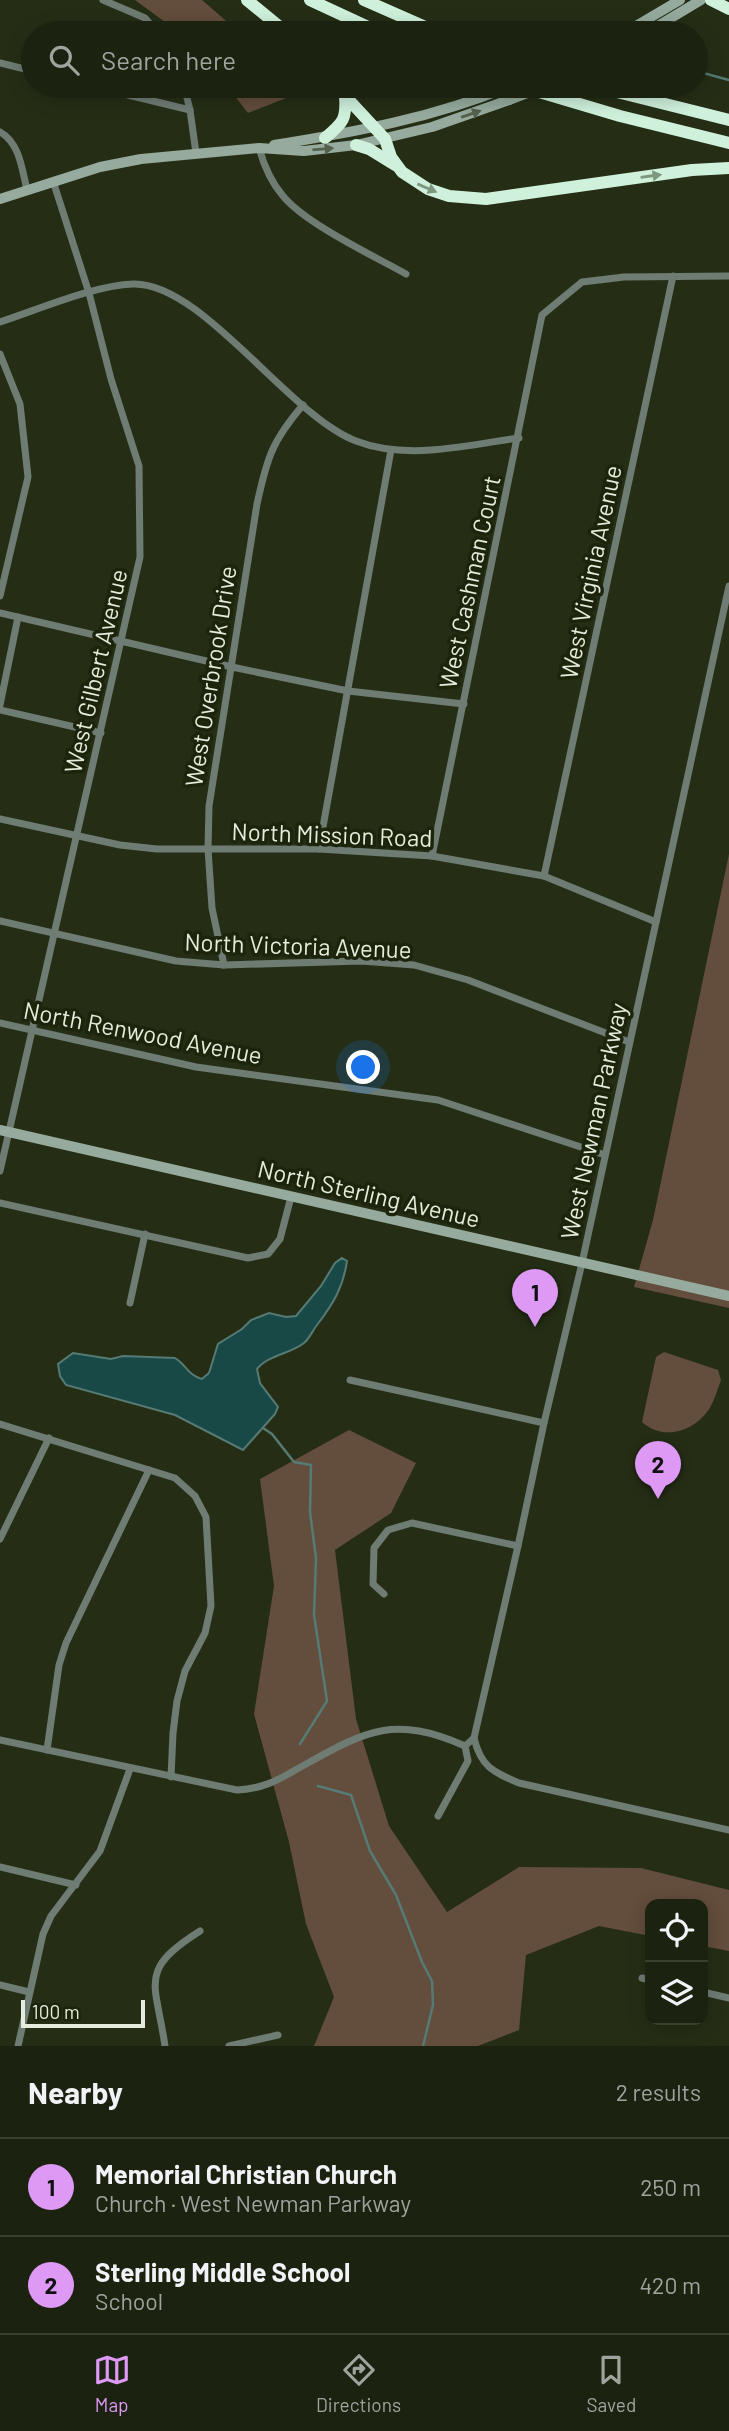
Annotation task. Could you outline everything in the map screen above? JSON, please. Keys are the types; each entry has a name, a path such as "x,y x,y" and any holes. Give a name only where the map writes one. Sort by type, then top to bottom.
{"highway":[{"path":"247,0 272,21"},
{"path":"310,0 356,21"},
{"path":"364,0 412,21"},
{"path":"711,0 729,9"},
{"path":"325,138 343,121 345,98"},
{"path":"347,98 385,139 395,165"},
{"path":"559,98 729,143"},
{"path":"641,98 729,120"},
{"path":"356,145 369,149 428,189 473,200 692,170 729,168"}],"main road":[{"path":"644,21 680,0"},
{"path":"666,21 701,0"},
{"path":"0,199 100,167 325,138 428,115 478,98"},
{"path":"259,148 304,150 356,145 447,122 514,98"},
{"name":"North Sterling Avenue","path":"4,1131 729,1296"}],"street":[{"path":"103,0 148,21"},
{"path":"0,63 21,68"},
{"path":"140,98 190,110"},
{"path":"187,98 196,153"},
{"path":"0,132 12,142 17,151 27,190"},
{"path":"259,148 264,164 284,198 312,220 406,274"},
{"name":"West Gilbert Avenue","path":"0,1171 4,1131 33,1030 140,557 139,466 111,379 89,293 53,181"},
{"path":"673,276 729,276"},
{"name":"West Cashman Court","path":"432,856 542,315 582,282 624,277 673,276"},
{"name":"West Virginia Avenue","path":"544,876 673,276"},
{"path":"0,322 89,293 134,284 154,288 176,296 203,316 303,405 355,441 391,450 416,452 519,438"},
{"path":"0,354 20,404 28,477 0,596"},
{"name":"West Overbrook Drive","path":"223,965 212,908 208,849 213,771 266,461 282,429 303,405"},
{"path":"320,849 391,450"},
{"name":"West Newman Parkway","path":"474,1738 582,1263 729,586"},
{"path":"0,613 348,691 464,704"},
{"path":"19,617 0,707 101,733"},
{"name":"North Mission Road","path":"0,819 120,845 208,849 320,849 432,856 544,876 656,922"},
{"name":"North Victoria Avenue","path":"0,921 176,961 223,965 361,961 414,965 468,980 629,1042"},
{"name":"North Renwood Avenue","path":"0,1023 196,1067 438,1100 605,1155"},
{"path":"0,1203 248,1258 268,1254 280,1239 291,1197"},
{"path":"130,1303 145,1234"},
{"path":"350,1380 544,1423"},
{"path":"0,1423 175,1478 195,1496 206,1517 211,1606 205,1633 185,1671 177,1700 171,1777"},
{"path":"0,1539 49,1438"},
{"path":"47,1750 59,1665 66,1643 149,1471"},
{"path":"384,1594 373,1584 374,1548 388,1530 412,1523 519,1546"},
{"path":"0,1740 237,1790 269,1785 355,1738 380,1729 422,1730 465,1746"},
{"path":"465,1746 474,1738 482,1760 493,1772 519,1783 729,1830"},
{"path":"438,1816 468,1761 465,1746"},
{"path":"18,2046 47,1925 100,1852 130,1769"},
{"path":"0,1867 76,1885"},
{"path":"164,2046 154,1984 157,1969 178,1945 200,1931"},
{"path":"0,1985 29,1992"},
{"path":"708,1993 729,1998"},
{"path":"229,2046 278,2035"}],"shaded area":[{"path":"135,0 202,0 226,21 164,21"},
{"path":"236,98 286,98 248,113"},
{"path":"729,854 729,1308 634,1287 653,1220"},
{"path":"664,1352 718,1370 721,1380 707,1412 693,1425 676,1432 658,1431 642,1422 656,1357"},
{"path":"349,1430 416,1463 391,1513 335,1550 356,1719 389,1826 447,1912 519,1867 641,1868 729,1890 729,1951 708,1947 708,1899 645,1899 645,1935 599,1926 526,1955 519,2030 478,2046 314,2046 334,1997 306,1924 289,1842 254,1714 274,1586 260,1479"}],"water":[{"path":"342,1258 347,1261 340,1288 308,1339 257,1369 260,1383 278,1407 243,1450 175,1415 66,1385 60,1376 58,1364 73,1353 111,1359 123,1356 175,1358 193,1375 202,1379 209,1373 218,1344 251,1320 269,1313 296,1316 321,1286 335,1263"}],"waterway":[{"path":"708,74 729,80"},
{"path":"263,1428 272,1434 294,1462 311,1465 310,1512 316,1558 314,1615 327,1701 300,1744"},
{"path":"318,1786 351,1795 370,1851 396,1895 432,1981 433,2005 423,2046"}],"place":[{"name":"Memorial Christian Church","path":"535,1327"},
{"name":"Sterling Middle School","path":"658,1499"}]}
